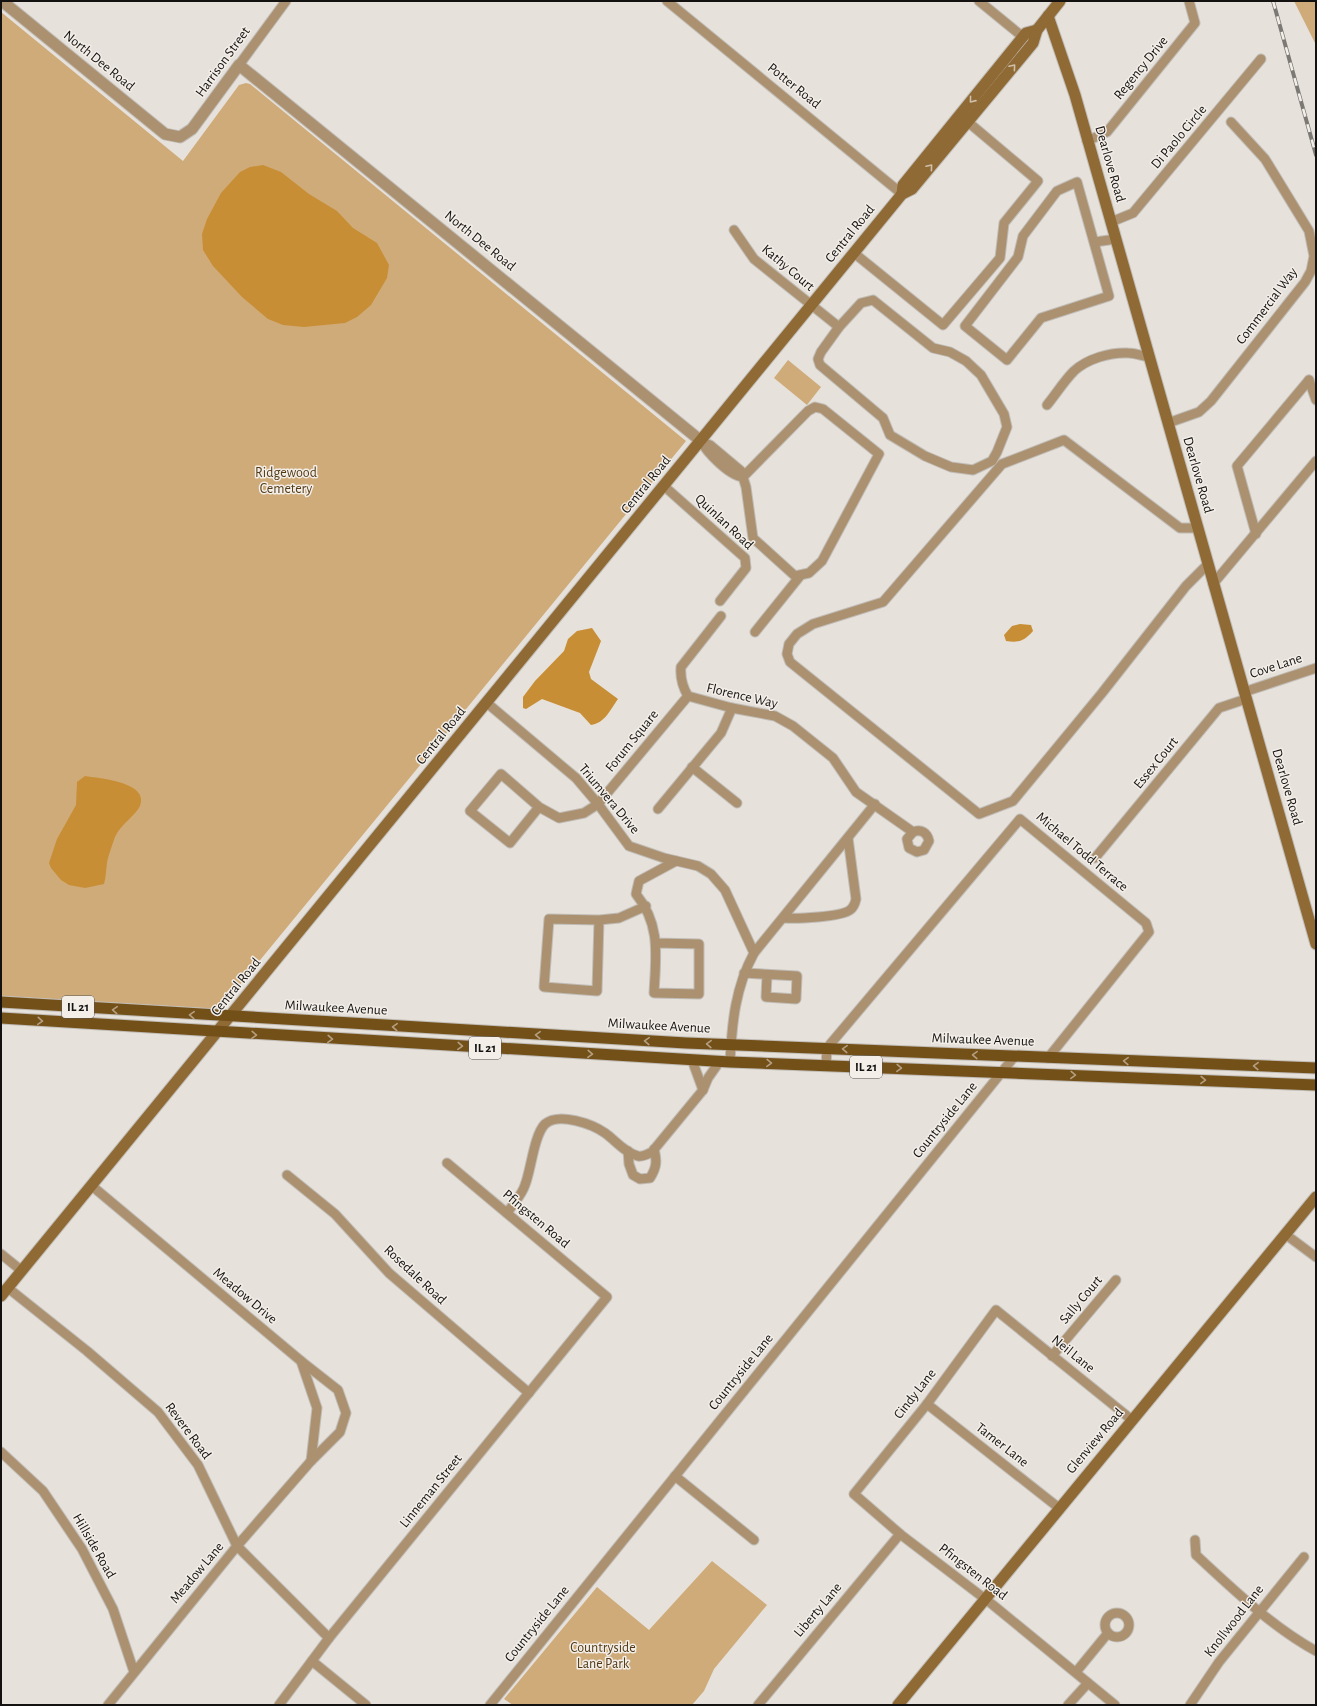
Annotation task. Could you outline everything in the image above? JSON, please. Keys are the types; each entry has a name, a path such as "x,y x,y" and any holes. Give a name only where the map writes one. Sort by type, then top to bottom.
{"main road":[{"name":"Central Road","path":"4,1292 218,1033 854,252 902,194 912,189 1033,43 1037,30 1060,1"},
{"name":"Dearlove Road","path":"1048,16 1075,95 1316,944"},
{"name":"Central Road","path":"902,194 903,185 1023,37 1026,34 1037,30"},
{"name":"Milwaukee Avenue","path":"1,1002 731,1045 1316,1068"},
{"name":"IL 21","path":"1,1018 218,1033 725,1062 1316,1085"},
{"path":"367,1041 380,1037 429,1040 436,1038 441,1029"},
{"name":"Glenview Road","path":"898,1705 1316,1197"}],"street":[{"name":"North Dee Road","path":"2,1 165,134 180,137"},
{"name":"Harrison Street","path":"180,137 192,129 286,1"},
{"name":"Potter Road","path":"667,1 902,194"},
{"path":"979,1 1023,37"},
{"name":"Regency Drive","path":"1087,141 1107,132 1195,23 1189,1"},
{"name":"Di Paolo Circle","path":"1111,222 1134,213 1261,59"},
{"name":"North Dee Road","path":"239,65 701,441"},
{"path":"854,252 943,325 1000,258 1004,222 1038,181 968,122"},
{"name":"Commercial Way","path":"1168,423 1199,412 1211,401 1305,282 1311,271 1314,256 1309,231 1265,159 1230,122"},
{"path":"1077,182 1095,242 1109,296 1042,318 1007,360 965,326 1018,257 1023,236 1057,190 1077,182"},
{"name":"Kathy Court","path":"734,230 754,259 811,306 839,326"},
{"path":"1095,242 1116,240"},
{"path":"873,300 933,348 950,352 976,370 981,375 1004,414 1007,427 992,461 973,470 951,467 925,456 890,435 883,418 820,365 818,359 821,352 839,326 860,303 873,300"},
{"path":"1047,405 1074,372 1101,356 1128,352 1149,357"},
{"path":"1256,534 1237,466 1308,380 1316,400"},
{"path":"743,477 808,411 816,407 823,409 879,454 822,561 809,573 798,576 755,632"},
{"path":"1198,528 1180,528 1064,440 1002,464 883,602 813,624 797,634 789,644 787,654 790,662 979,814 1013,801 1102,693 1186,586 1208,564"},
{"path":"701,441 710,445 741,471 753,538 798,576"},
{"path":"1213,584 1316,461"},
{"name":"Quinlan Road","path":"664,486 745,558 746,568 720,601"},
{"name":"Florence Way","path":"721,616 681,667 680,678 683,688 688,696 732,708 775,716 793,726 833,758 856,792 874,804"},
{"name":"Cove Lane","path":"1245,695 1316,668"},
{"name":"Essex Court","path":"1095,858 1219,708 1245,695"},
{"name":"Forum Square","path":"598,804 688,696"},
{"name":"Triumvera Drive","path":"487,703 576,778 630,846 676,861 698,866 711,874 725,890 754,953"},
{"path":"658,809 721,733 732,708"},
{"path":"692,767 737,803"},
{"path":"540,808 510,844 470,811 501,774 540,808 559,818 584,812 598,804"},
{"path":"507,1213 525,1186 539,1134 544,1125 553,1119 569,1120 596,1128 628,1151 638,1156 645,1156 654,1149 703,1090 708,1078 725,1062 731,1045 736,1005 744,973 754,953 784,918 874,804 913,832"},
{"name":"Michael Todd Terrace","path":"827,1048 1020,819 1146,923 1149,932 1048,1058"},
{"path":"784,918 811,918 849,911 854,907 856,899 848,838"},
{"path":"656,943 699,944 699,994 654,993 656,943 646,906 636,894 639,881 676,861"},
{"path":"599,920 597,991 544,988 549,919 599,920 619,918 646,906"},
{"path":"744,973 767,975"},
{"path":"826,1066 827,1048"},
{"name":"Countryside Lane","path":"490,1705 1014,1057"},
{"path":"692,1060 703,1090"},
{"path":"628,1151 629,1164 633,1175 640,1179 650,1178 655,1170 658,1160 654,1149"},
{"name":"Pfingsten Road","path":"446,1163 607,1297"},
{"name":"Rosedale Road","path":"287,1175 335,1214 389,1273 529,1393"},
{"name":"Meadow Drive","path":"92,1186 301,1361 338,1390 346,1413 340,1432 311,1461"},
{"path":"1285,1234 1316,1256"},
{"path":"1,1254 22,1271"},
{"name":"Sally Court","path":"1052,1356 1116,1280"},
{"name":"Revere Road","path":"4,1292 87,1350 158,1412 198,1465 237,1546 329,1638"},
{"name":"Linneman Street","path":"279,1705 329,1638 607,1297"},
{"name":"Neil Lane","path":"996,1310 1132,1420"},
{"name":"Cindy Lane","path":"854,1494 927,1404 996,1310"},
{"path":"301,1361 317,1408 311,1461"},
{"name":"Tamer Lane","path":"927,1404 1059,1508"},
{"name":"Hillside Road","path":"1,1452 43,1491 82,1549 113,1609 134,1672"},
{"name":"Meadow Lane","path":"108,1705 237,1546 311,1461"},
{"path":"675,1476 754,1540"},
{"name":"Pfingsten Road","path":"854,1494 900,1534 1076,1672 1115,1705"},
{"name":"Liberty Lane","path":"758,1705 900,1534"},
{"path":"1195,1540 1196,1556 1258,1612 1296,1640 1316,1652"},
{"name":"Knollwood Lane","path":"1190,1705 1219,1662 1304,1557"},
{"path":"1076,1672 1108,1633"},
{"path":"312,1661 366,1705"},
{"path":"1068,1705 1088,1683"}],"green space":[{"path":"1294,1 1316,1 1316,45"},
{"name":"Ridgewood Cemetery","path":"1,12 183,161 239,85 246,83 250,84 686,441 220,1009 1,996"},
{"path":"788,360 821,387 807,405 774,378"},
{"name":"Countryside Lane Park","path":"712,1561 767,1605 714,1669 704,1691 692,1705 513,1705 504,1699 597,1587 649,1630"}],"shaded area":[{"path":"263,165 281,172 309,194 337,211 353,228 377,243 389,265 387,278 371,305 357,317 345,323 304,327 283,325 268,319 242,297 213,266 203,250 202,234 207,219 221,193 240,172 250,167"},
{"path":"1020,624 1031,625 1033,631 1021,640 1014,642 1006,641 1004,635 1012,626"},
{"path":"592,628 601,641 589,672 591,679 618,699 604,719 591,725 580,713 542,699 526,709 523,708 523,697 535,681 564,651 568,639 577,631"},
{"path":"85,776 111,780 130,786 137,791 141,798 138,810 121,828 115,837 108,860 104,884 85,888 69,885 61,880 51,868 49,863 57,839 76,805 77,782"}],"railway":[{"path":"1273,1 1316,155"}]}
